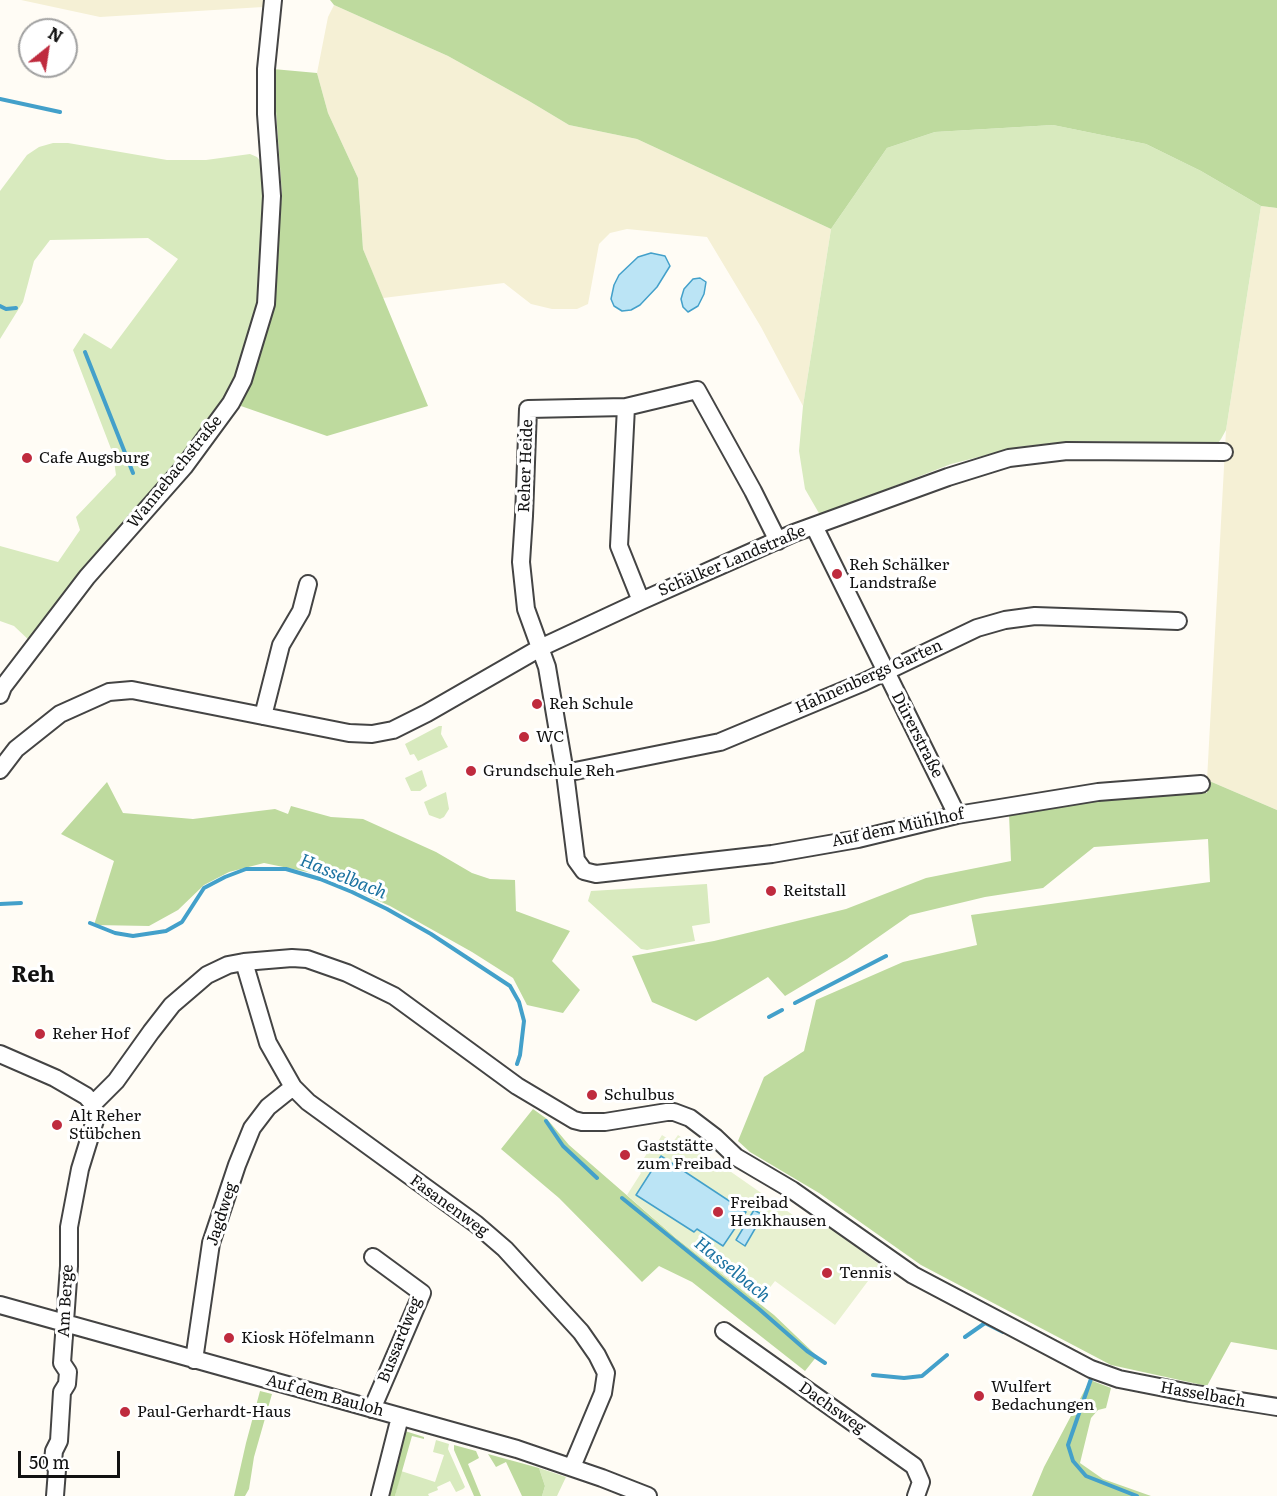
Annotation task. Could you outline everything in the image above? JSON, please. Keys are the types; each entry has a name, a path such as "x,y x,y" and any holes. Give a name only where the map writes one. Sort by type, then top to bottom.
{"street":[{"name":"Wannebachstraße","path":"0,695 3,687 87,577 184,467 231,403 243,380 266,304 272,196 266,114 266,69 273,0"},
{"name":"Reher Heide","path":"540,648 526,609 521,562 528,409 626,407 697,390 778,541"},
{"path":"626,407 619,546 641,601"},
{"name":"Schälker Landstraße","path":"0,770 16,749 60,714 109,692 132,690 349,733 386,732 428,713 540,648 641,601 814,526 948,477 1009,458 1067,452 1224,452"},
{"name":"Dürerstraße","path":"814,526 957,815"},
{"path":"263,716 281,645 301,611 308,584"},
{"name":"Hahnenbergs Garten","path":"565,773 720,742 885,672 977,628 1005,620 1035,616 1178,621"},
{"path":"540,648 547,667 565,773"},
{"name":"Auf dem Mühlhof","path":"565,773 576,860 584,871 596,874 772,854 858,839 957,815 1098,792 1201,784"},
{"name":"Hasselbach","path":"93,1104 116,1081 172,1005 207,975 228,965 244,962 307,959 326,964 371,983 413,1009 517,1086 574,1120 605,1122 667,1112 682,1114 700,1125 736,1158 792,1191 913,1275 1097,1372 1119,1379 1190,1393 1277,1407"},
{"name":"Fasanenweg","path":"244,962 268,1043 293,1087 308,1102 484,1230 505,1249 581,1332 597,1355 606,1373 603,1393 572,1467"},
{"path":"0,1054 20,1061 72,1087 86,1096 93,1104"},
{"name":"Jagdweg","path":"194,1360 211,1243 237,1165 252,1128 268,1107 293,1087"},
{"name":"Am Berge","path":"55,1496 57,1470 53,1461 54,1450 59,1440 62,1392 67,1384 68,1372 62,1363 66,1324 69,1227 80,1169 96,1117 93,1104"},
{"name":"Bussardweg","path":"372,1409 422,1293 374,1257"},
{"name":"Auf dem Bauloh","path":"0,1305 518,1449 648,1496"},
{"name":"Dachsweg","path":"724,1331 914,1466 921,1482 916,1496"},
{"path":"380,1496 400,1417"}],"shaded area":[{"path":"21,0 263,0 263,7 100,17"},
{"path":"334,5 448,56 569,125 637,139 831,229 803,406 761,327 707,237 627,229 610,233 599,244 588,304 577,309 552,309 531,304 504,283 383,298 363,249 358,178 328,113 317,73 328,17"},
{"path":"1261,206 1277,208 1277,810 1207,780 1226,430"}],"green space":[{"path":"330,0 1277,0 1277,208 1261,206 1201,171 1146,144 1053,125 935,132 887,148 831,229 637,139 569,125 448,56 334,5"},
{"path":"273,69 317,73 328,113 358,178 363,249 428,406 327,436 238,405 267,331 282,195"},
{"path":"1053,125 1146,144 1201,171 1261,206 1226,430 1221,439 1218,443 1073,441 1018,447 951,464 820,515 805,489 799,451 803,406 831,229 887,148 935,132"},
{"path":"53,143 68,143 167,160 206,160 250,154 262,163 268,196 254,330 227,401 33,644 14,626 0,621 0,546 58,562 80,530 76,517 116,475 113,454 73,350 84,333 111,349 178,259 148,238 50,240 34,261 23,302 0,339 0,191 27,155 39,147"},
{"path":"442,726 441,734 448,747 418,761 414,754 410,755 405,744"},
{"path":"422,770 427,786 420,791 411,791 405,778"},
{"path":"1207,780 1277,810 1277,1350 1231,1342 1207,1386 1111,1365 921,1265 819,1193 750,1152 738,1141 764,1077 804,1051 816,1000 903,962 977,945 971,915 1210,882 1208,839 1094,847 1043,888 985,897 910,915 847,959 785,996 768,977 696,1021 652,1002 632,956 714,941 846,909 926,878 1011,861 1009,814 1127,797 1207,793"},
{"path":"107,782 123,813 193,819 275,809 288,814 291,806 331,817 363,819 436,852 472,873 490,879 515,880 516,911 570,931 552,961 580,990 563,1013 527,1005 513,978 390,906 322,875 264,863 229,872 204,885 178,910 149,926 94,925 114,861 61,834"},
{"path":"446,792 449,809 444,817 440,819 429,815 424,802"},
{"path":"707,884 710,923 692,926 695,941 647,950 641,949 588,901 591,891"},
{"path":"533,1109 547,1119 569,1145 676,1238 774,1315 817,1356 805,1371 692,1282 659,1266 642,1282 559,1198 501,1149"},
{"name":"Freibad Henkhausen","path":"662,1135 673,1142 678,1135 813,1229 820,1220 880,1265 835,1325 775,1281 758,1303 676,1238 627,1195 641,1173 637,1169"},
{"path":"1090,1380 1111,1388 1106,1408 1098,1410 1091,1418 1080,1463 1103,1479 1151,1496 1032,1496 1044,1467"},
{"path":"260,1391 272,1394 254,1457 249,1489 245,1496 234,1496 246,1443"},
{"path":"405,1431 424,1437 424,1439 412,1436 395,1496 383,1496"},
{"path":"436,1440 449,1444 448,1449 465,1487 456,1492 450,1481 437,1487 438,1490 428,1494 429,1496 395,1496 401,1471 435,1482 444,1455 433,1452"},
{"path":"454,1445 476,1451 479,1458 468,1464 481,1496 474,1496 454,1450"},
{"path":"488,1454 539,1468 545,1486 542,1496 522,1496 506,1462 496,1467"},
{"path":"539,1468 566,1477 557,1496 542,1496 545,1486"}],"water":[{"path":"651,253 665,256 670,266 657,287 640,305 631,310 622,311 614,306 611,299 619,275 638,257"},
{"path":"700,278 706,282 704,294 698,306 688,312 683,307 681,299 684,289 693,279"},
{"path":"661,1156 746,1212 723,1246 697,1229 694,1232 636,1195"},
{"path":"754,1210 763,1215 745,1246 736,1240"}],"waterway":[{"path":"0,99 60,112"},
{"path":"0,306 6,309 16,308"},
{"path":"85,352 133,473"},
{"name":"Hasselbach","path":"90,923 115,933 133,936 166,931 182,922 204,888 246,869 286,869 320,879 387,909 431,934 510,986 519,1002 524,1021 517,1064"},
{"name":"Hasselbach","path":"0,904 21,903"},
{"path":"795,1003 886,956"},
{"path":"769,1017 782,1010"},
{"name":"Hasselbach","path":"546,1121 563,1146 597,1178"},
{"name":"Hasselbach","path":"622,1198 807,1351 825,1363"},
{"name":"Hasselbach","path":"965,1337 985,1323 1003,1332"},
{"name":"Hasselbach","path":"873,1375 904,1378 922,1376 947,1355"},
{"name":"Hasselbach","path":"1089,1375 1092,1376 1068,1445 1073,1461 1086,1476 1137,1496"}],"place":[{"name":"Cafe Augsburg","path":"27,458"},
{"name":"Reh Schälker Landstraße","path":"837,574"},
{"name":"Reh Schule","path":"537,704"},
{"name":"WC","path":"524,737"},
{"name":"Grundschule Reh","path":"471,771"},
{"name":"Reitstall","path":"771,891"},
{"name":"Reher Hof","path":"40,1034"},
{"name":"Schulbus","path":"592,1095"},
{"name":"Alt Reher Stübchen","path":"57,1125"},
{"name":"Gaststätte zum Freibad","path":"625,1155"},
{"name":"Freibad Henkhausen","path":"718,1212"},
{"name":"Tennis","path":"827,1273"},
{"name":"Kiosk Höfelmann","path":"229,1338"},
{"name":"Wulfert Bedachungen","path":"979,1396"},
{"name":"Paul-Gerhardt-Haus","path":"125,1412"}],"district":[{"name":"Reh","path":"33,976"}]}
